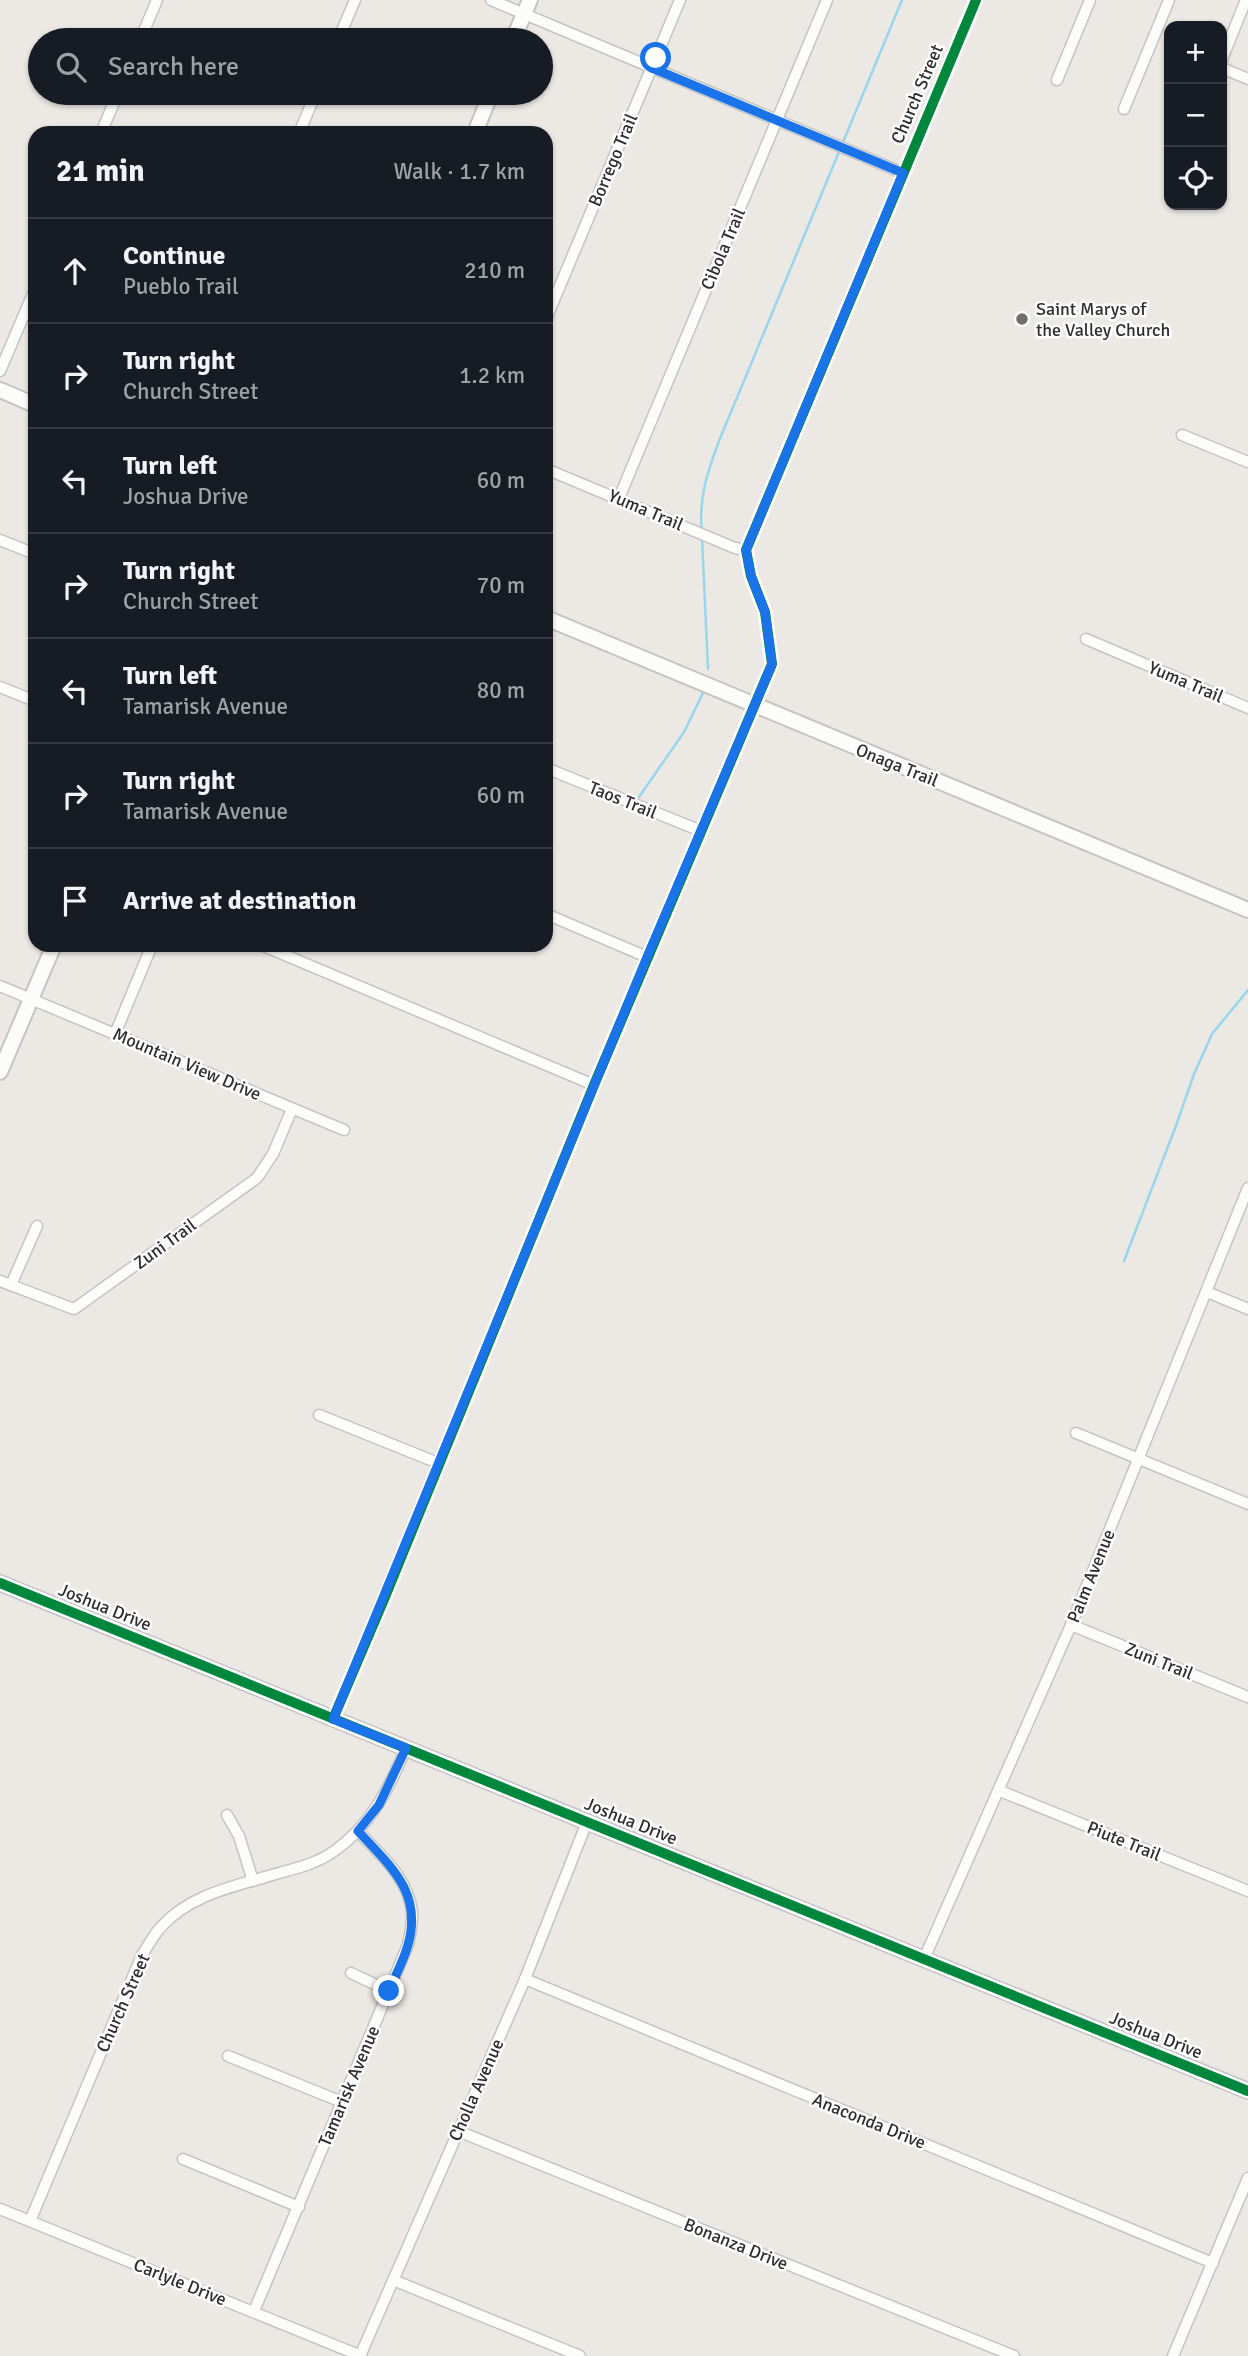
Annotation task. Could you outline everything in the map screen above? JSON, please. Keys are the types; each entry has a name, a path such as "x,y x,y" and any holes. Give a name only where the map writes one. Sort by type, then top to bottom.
{"street":[{"path":"145,28 157,0"},
{"path":"343,28 355,0"},
{"path":"491,0 527,7 652,68 903,173"},
{"name":"Borrego Trail","path":"553,302 680,0"},
{"name":"Cibola Trail","path":"619,498 827,0"},
{"name":"Church Street","path":"746,550 976,0"},
{"path":"1057,80 1090,0"},
{"path":"1124,108 1169,0"},
{"path":"1227,47 1246,0"},
{"path":"518,28 527,7"},
{"path":"1227,70 1248,79"},
{"path":"104,126 113,105"},
{"path":"302,126 311,105"},
{"path":"478,126 486,105"},
{"path":"0,371 28,305"},
{"path":"0,390 28,402"},
{"path":"1182,435 1248,462"},
{"name":"Yuma Trail","path":"553,472 735,548 746,550"},
{"path":"0,540 28,551"},
{"path":"333,1719 647,957 772,664 765,612 751,576 746,550"},
{"name":"Onaga Trail","path":"553,621 1248,910"},
{"name":"Yuma Trail","path":"1086,639 1248,708"},
{"path":"0,687 28,698"},
{"name":"Taos Trail","path":"553,771 701,831"},
{"path":"553,917 647,957"},
{"path":"0,1072 51,952"},
{"path":"115,1034 149,952"},
{"path":"278,952 594,1085"},
{"name":"Mountain View Drive","path":"0,986 344,1130"},
{"name":"Zuni Trail","path":"0,1281 74,1309 257,1178 272,1154 292,1109"},
{"name":"Palm Avenue","path":"924,1959 1071,1625 1248,1188"},
{"path":"11,1285 37,1226"},
{"path":"1207,1292 1248,1309"},
{"path":"318,1415 438,1463"},
{"path":"1076,1433 1248,1504"},
{"name":"Joshua Drive","path":"0,1583 1248,2091"},
{"name":"Zuni Trail","path":"1071,1625 1248,1697"},
{"name":"Church Street","path":"30,2221 142,1955 160,1928 182,1908 209,1894 309,1864 334,1851 358,1831 379,1805 406,1748"},
{"name":"Piute Trail","path":"1000,1791 1248,1891"},
{"path":"227,1815 239,1836 253,1881"},
{"name":"Cholla Avenue","path":"360,2356 525,1979 587,1822"},
{"name":"Tamarisk Avenue","path":"254,2311 408,1945 412,1915 408,1892 394,1869 358,1831"},
{"path":"351,1973 389,1991"},
{"name":"Anaconda Drive","path":"525,1979 1213,2263"},
{"path":"228,2056 342,2102"},
{"name":"Bonanza Drive","path":"458,2131 1013,2356"},
{"path":"183,2159 299,2207"},
{"path":"1173,2356 1248,2178"},
{"name":"Carlyle Drive","path":"0,2208 360,2356"},
{"path":"393,2280 580,2356"}],"waterway":[{"path":"702,531 703,497 719,441 902,0"},
{"path":"702,538 708,669"},
{"path":"639,797 684,732 704,691"},
{"path":"1124,1261 1194,1074 1212,1034 1248,990"}],"cycle path":[{"path":"333,1719 594,1085 772,664 765,612 751,576 746,550 976,0"},
{"path":"0,1583 1248,2091"}],"place":[{"name":"Saint Marys of the Valley Church","path":"1022,319"}],"route":[{"path":"389,1991 408,1945 412,1915 408,1892 394,1869 358,1831 379,1805 406,1748 333,1719 647,957 772,664 765,612 751,576 746,550 903,173 652,68 656,58"}]}
